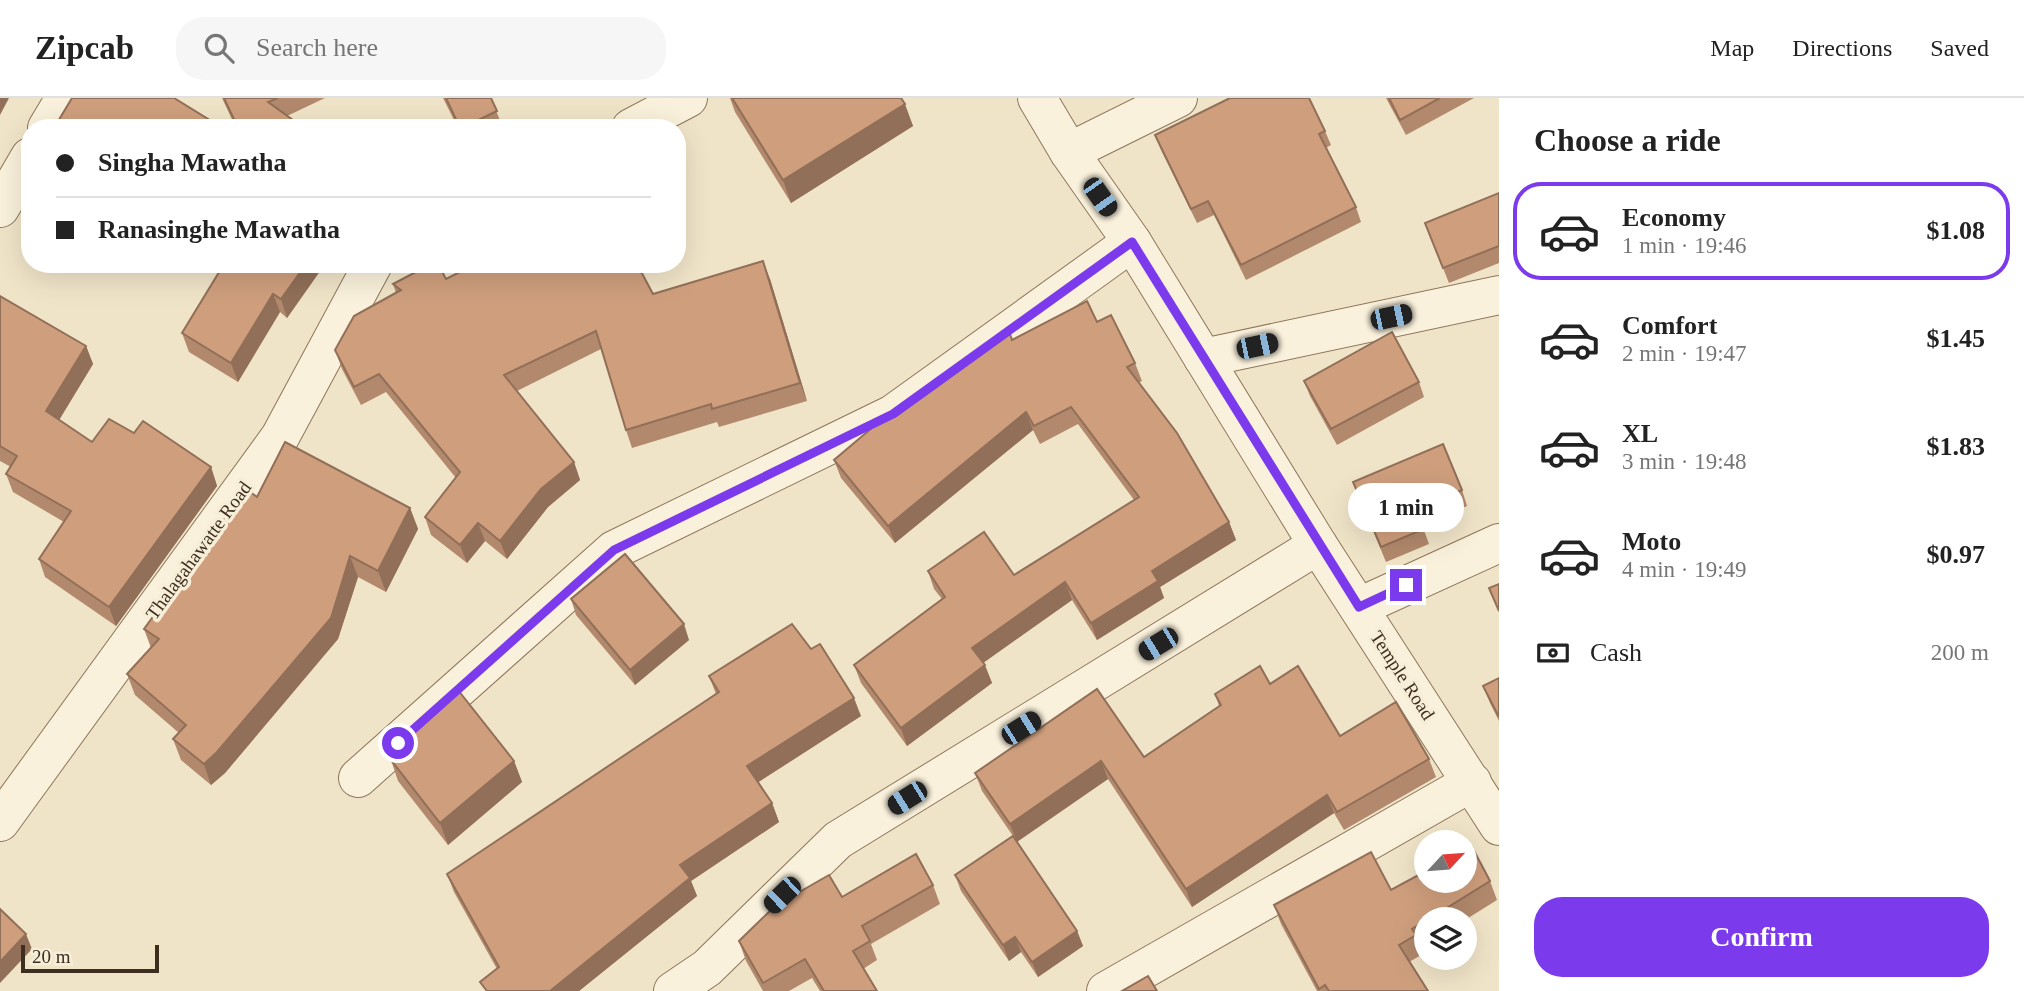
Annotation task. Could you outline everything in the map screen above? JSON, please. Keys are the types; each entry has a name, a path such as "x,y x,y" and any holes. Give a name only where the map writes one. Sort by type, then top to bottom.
{"street":[{"path":"52,119 65,98"},
{"path":"648,119 688,98"},
{"name":"Temple Road","path":"1037,98 1069,152 1132,242 1318,545 1499,826"},
{"path":"1069,152 1178,98"},
{"path":"0,208 21,172"},
{"path":"358,778 614,550 893,414 1132,242"},
{"name":"Thalagahawatte Road","path":"0,822 281,437 368,273"},
{"path":"1203,358 1499,295"},
{"path":"1359,607 1499,543"},
{"path":"673,991 707,968 838,841 1318,545"},
{"path":"1106,991 1472,782"}],"building":[{"path":"72,98 174,98 208,119 59,119"},
{"path":"224,98 278,98 268,102 292,119 234,119"},
{"path":"446,98 491,98 497,111 481,119 456,119"},
{"path":"732,98 901,98 905,104 783,180"},
{"path":"1230,98 1309,98 1325,131 1319,134 1356,207 1241,265 1208,201 1191,209 1155,135"},
{"path":"1389,98 1440,98 1400,120"},
{"path":"1499,193 1499,246 1443,268 1425,223"},
{"path":"763,261 800,383 712,409 711,404 626,430 596,331 504,375 574,462 541,489 500,541 478,523 460,545 425,517 460,472 379,374 354,387 335,350 354,316 401,290 393,284 414,273 443,273 446,279 458,273 642,273 653,294"},
{"path":"219,273 300,273 281,299 273,294 231,363 182,333"},
{"path":"0,296 86,346 46,411 92,442 109,419 134,433 143,421 211,467 109,607 39,559 71,511 6,474 17,456 0,446"},
{"path":"1087,301 1097,322 1111,315 1135,363 1127,367 1177,433 1229,522 1152,571 1158,581 1091,623 1065,582 972,648 985,665 901,728 854,665 945,597 928,571 984,532 1014,575 1139,497 1071,407 1034,426 1026,412 888,526 834,460 873,427 899,414 1010,334 1012,340"},
{"path":"1392,332 1419,382 1331,429 1304,381"},
{"path":"285,442 410,508 378,571 350,556 331,618 204,764 173,739 186,725 127,674 159,639 144,629 246,489 257,497"},
{"path":"1443,444 1462,490 1415,510 1424,529 1381,547 1353,482"},
{"path":"625,554 684,624 630,670 571,599"},
{"path":"1499,584 1499,611 1489,588"},
{"path":"792,624 811,649 820,644 854,698 747,766 772,803 680,865 690,878 550,991 487,991 480,982 499,967 447,874 719,692 709,676"},
{"path":"1260,666 1270,684 1298,666 1340,736 1396,702 1429,759 1337,812 1327,795 1186,889 1101,761 1010,824 975,773 1097,689 1144,757 1221,705 1215,694"},
{"path":"1499,678 1499,717 1483,686"},
{"path":"458,690 514,761 440,823 391,760 405,749 400,742"},
{"path":"1013,836 1077,931 1032,962 1015,937 1003,945 955,875"},
{"path":"1371,852 1391,890 1414,878 1414,893 1471,893 1448,907 1414,907 1414,936 1399,945 1428,991 1329,991 1325,985 1319,989 1274,905"},
{"path":"916,854 933,885 862,926 870,941 853,951 877,991 824,991 805,959 763,983 739,941 775,906 829,875 842,897"},
{"path":"1477,856 1490,881 1477,889"},
{"path":"0,909 26,934 0,962"},
{"path":"1148,976 1157,991 1122,991"}],"route":[{"path":"398,743 614,550 893,414 1132,242 1359,607 1406,585"}]}
